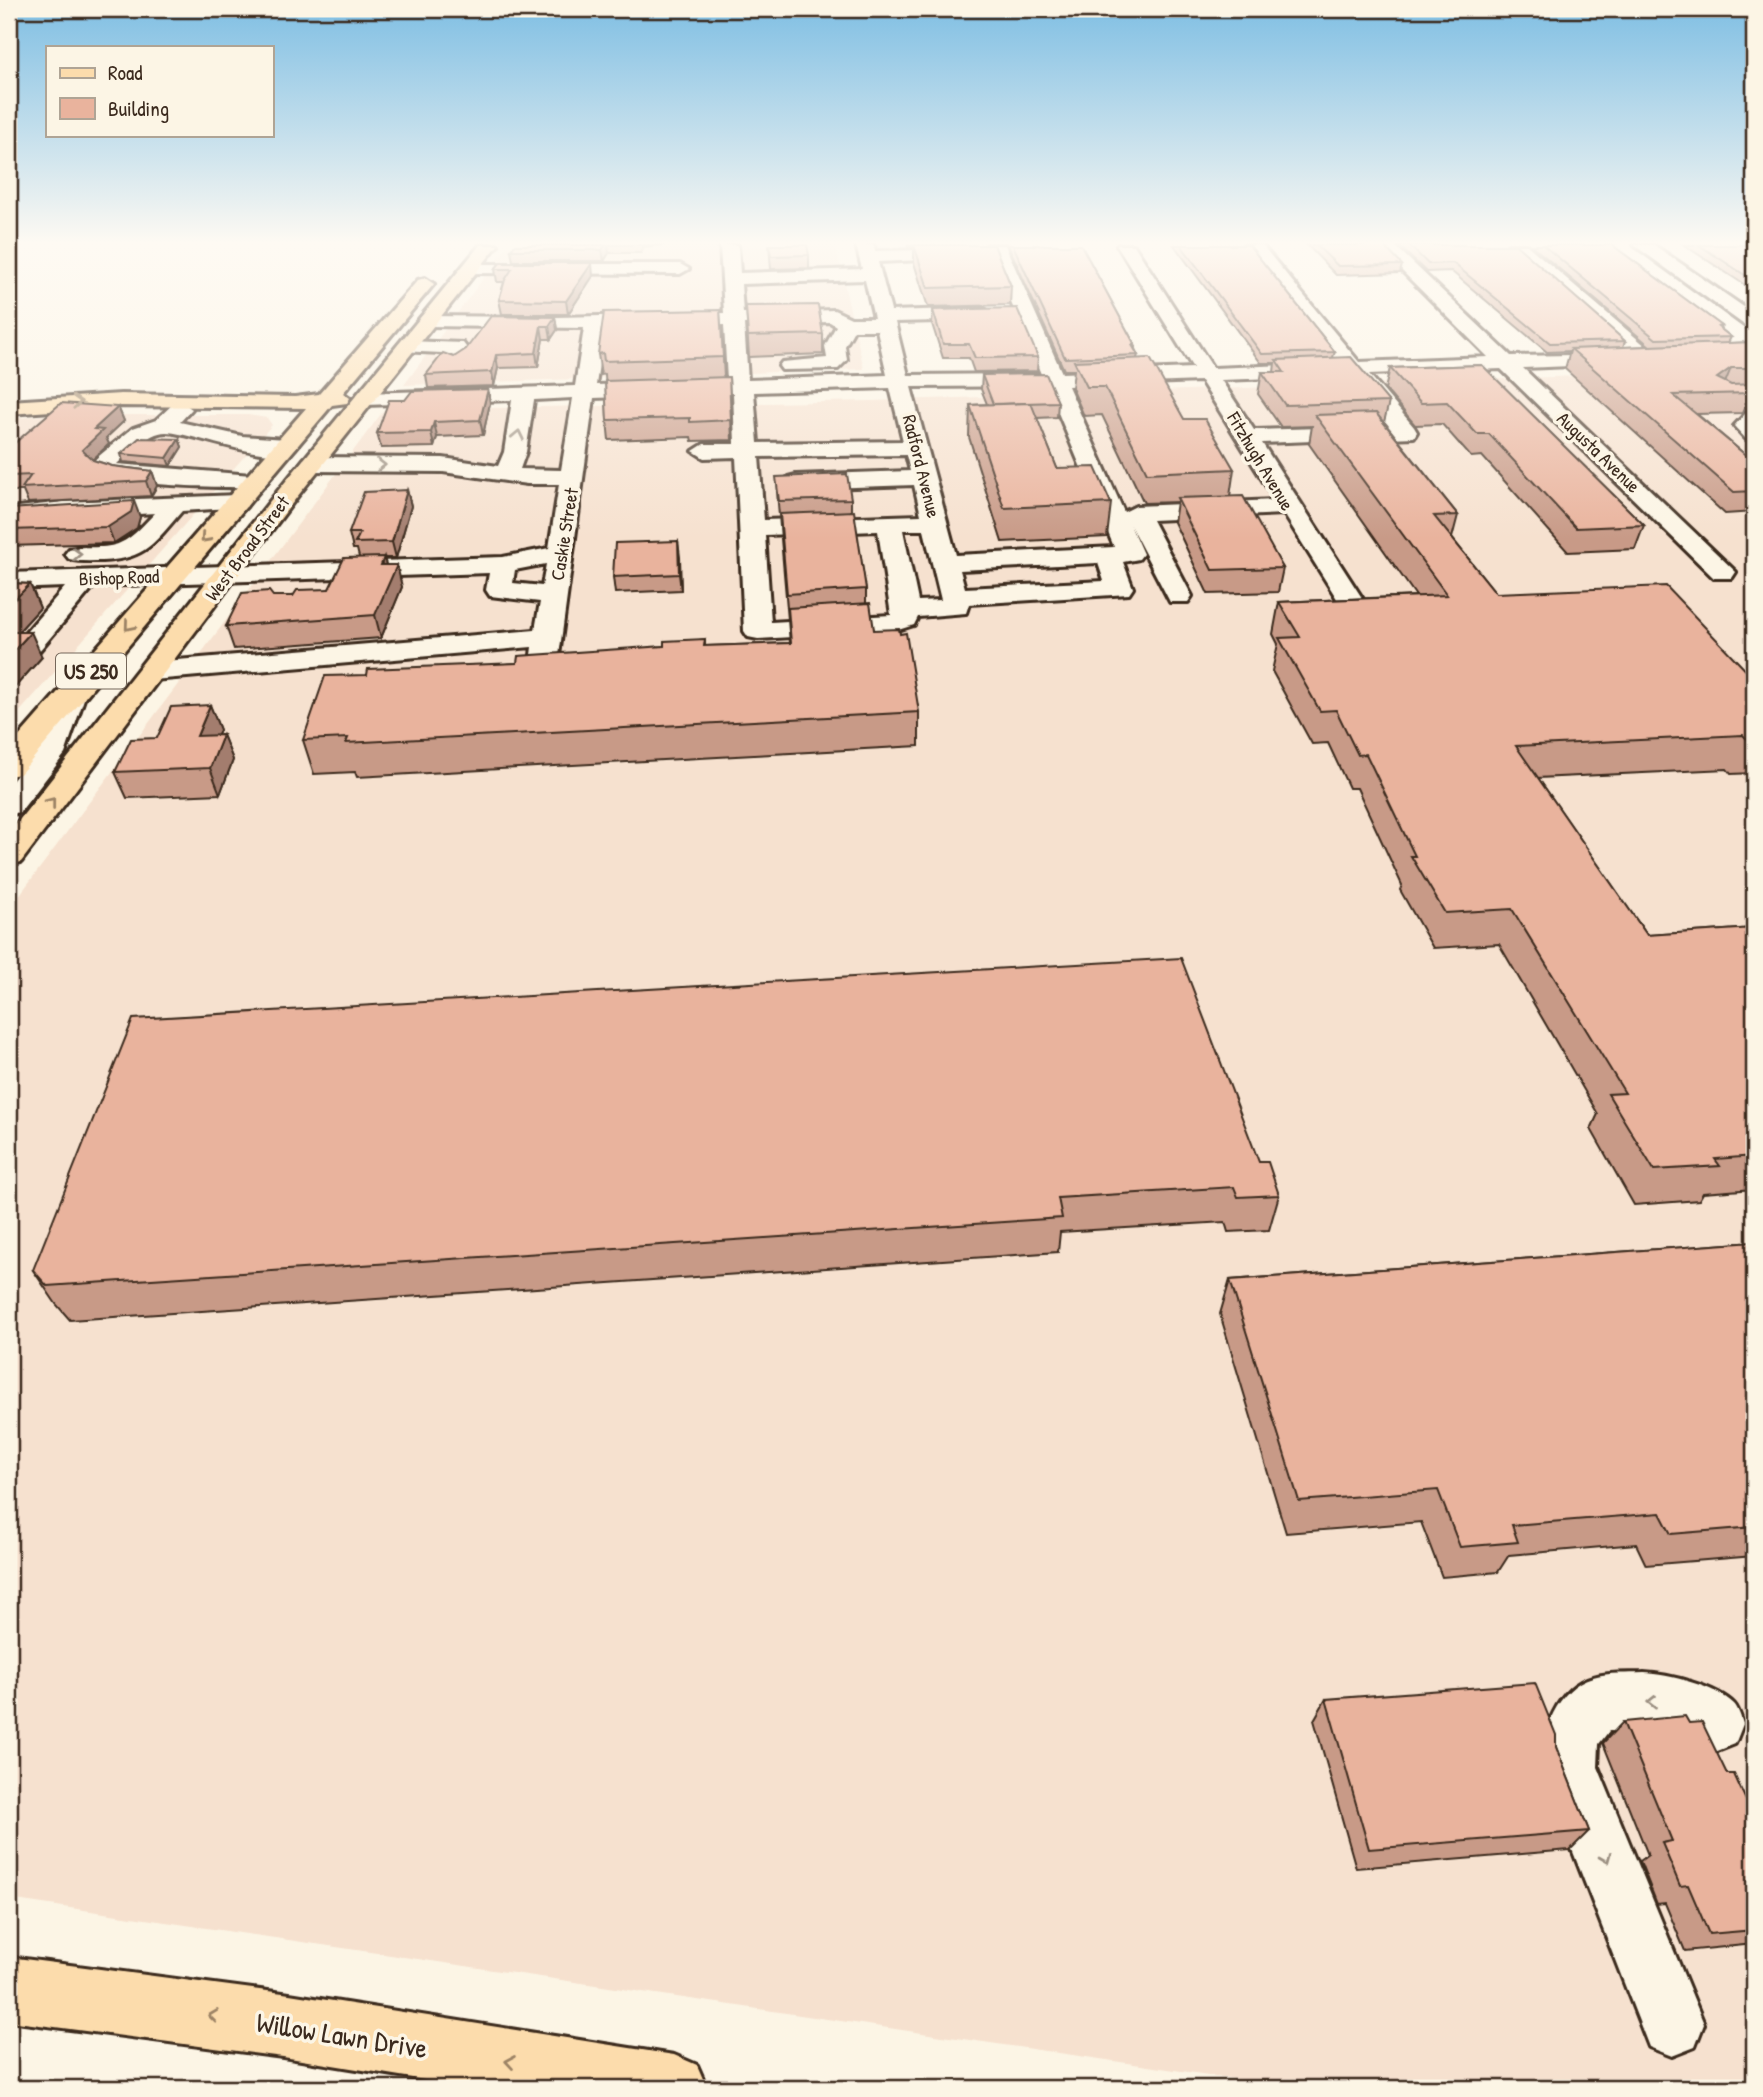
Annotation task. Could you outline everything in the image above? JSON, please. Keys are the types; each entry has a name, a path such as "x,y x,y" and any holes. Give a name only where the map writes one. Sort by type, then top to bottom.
{"main road":[{"name":"West Broad Street","path":"9,767 173,574 376,343"},
{"name":"West Broad Street","path":"9,855 312,464 410,343"},
{"path":"323,372 368,352"},
{"path":"248,386 269,382"},
{"path":"9,388 109,383 248,386 312,389 328,398"},
{"path":"9,407 92,401 295,403 328,398 365,399"},
{"name":"Willow Lawn Drive","path":"9,1989 283,2025 674,2088"}],"street":[{"name":"Caskie Street","path":"542,675 592,343"},
{"path":"736,343 747,442 758,631 895,623 904,619 906,610 889,523"},
{"path":"833,374 837,360 837,343"},
{"name":"Radford Avenue","path":"891,343 955,602"},
{"path":"946,563 1130,554 1037,343"},
{"name":"Fitzhugh Avenue","path":"1188,343 1289,507 1353,604"},
{"path":"1248,437 1406,432 1332,343"},
{"name":"Augusta Avenue","path":"1485,343 1723,572"},
{"path":"1630,343 1647,357"},
{"path":"407,347 456,347 448,369 424,399"},
{"path":"448,369 512,385 586,392 833,374 902,381 1053,380 1674,356"},
{"path":"386,373 409,374"},
{"path":"365,399 424,399 512,385"},
{"path":"506,474 515,452 512,385"},
{"path":"190,400 164,425 141,432 102,465 123,474 257,481"},
{"path":"1754,418 1745,426 1754,435"},
{"path":"164,425 248,443 286,446"},
{"path":"704,451 747,442 915,438"},
{"path":"215,478 248,443"},
{"path":"312,464 443,465 543,478 573,477"},
{"path":"749,484 925,478"},
{"path":"9,515 64,509 237,502"},
{"path":"9,557 125,552 146,537 176,504"},
{"path":"1179,596 1136,513 1289,507"},
{"path":"752,528 936,522"},
{"name":"Bishop Road","path":"9,581 503,565 561,553"},
{"path":"906,610 955,602 1120,588 1108,555"},
{"path":"503,565 499,590 554,595"},
{"path":"295,600 308,570"},
{"path":"29,645 88,578"},
{"path":"153,671 548,637"},
{"path":"9,805 50,754 70,696"},
{"path":"1672,2024 1569,1767 1568,1744 1577,1725 1595,1704 1658,1700 1688,1707 1715,1724"}],"shaded area":[{"path":"435,343 858,343 864,369 404,385"},
{"path":"1754,370 1754,2088 1297,2088 9,1899 9,909 384,410 871,401"},
{"path":"46,415 248,415 267,418 272,425 9,724 9,419"}],"building":[{"path":"471,343 538,343 536,353 496,355 492,372 426,375 443,353 454,357"},
{"path":"600,343 722,343 723,357 604,361 603,353 598,354"},
{"path":"1032,343 1038,357 975,358 969,344 943,344"},
{"path":"1058,343 1134,343 1135,345 1132,345 1138,355 1065,358"},
{"path":"1254,343 1328,343 1335,352 1262,354"},
{"path":"1754,343 1754,368 1731,368 1717,378 1731,385 1754,384 1754,392 1673,395 1754,462 1754,491 1734,492 1571,349"},
{"path":"1351,357 1389,402 1285,405 1262,372 1284,372 1276,360"},
{"path":"1150,358 1184,419 1205,419 1234,469 1147,473 1105,387 1087,387 1074,361"},
{"path":"1482,365 1644,525 1576,528 1489,434 1477,434 1447,402 1421,403 1390,368"},
{"path":"1046,374 1058,402 993,404 982,375"},
{"path":"729,377 731,420 607,420 605,381"},
{"path":"488,389 480,420 434,422 431,432 377,433 389,400 405,400 412,391"},
{"path":"61,403 118,407 94,429 103,430 82,450 93,460 112,466 152,471 146,481 22,488 31,475 9,476 9,448"},
{"path":"1031,403 1057,468 1095,467 1111,503 1004,508 970,405"},
{"path":"1376,413 1458,515 1434,516 1496,593 1666,586 1754,679 1754,740 1748,740 1743,735 1516,746 1647,935 1754,928 1754,1156 1715,1159 1720,1166 1654,1170 1608,1094 1625,1093 1512,909 1445,913 1411,856 1415,856 1366,754 1358,755 1336,710 1320,711 1279,638 1300,637 1279,602 1447,595 1315,415"},
{"path":"139,438 179,439 167,458 121,454"},
{"path":"847,474 851,499 779,501 776,477"},
{"path":"407,490 392,542 355,543 360,533 349,533 364,492"},
{"path":"1243,496 1283,568 1212,570 1177,498"},
{"path":"134,501 131,512 108,527 9,530 9,509"},
{"path":"854,511 866,589 787,594 780,514"},
{"path":"678,541 679,574 613,577 615,543"},
{"path":"384,557 381,565 397,565 375,615 226,626 242,593 269,591 273,596 293,596 297,590 329,589 344,558"},
{"path":"9,583 30,584 9,605"},
{"path":"870,603 874,630 899,629 900,634 906,633 919,712 346,743 348,738 303,740 325,676 367,675 368,669 517,663 518,656 664,646 664,641 705,639 704,646 791,643 788,608"},
{"path":"9,632 31,632 9,656"},
{"path":"210,705 197,736 223,735 210,768 115,772 131,739 157,738 171,707"},
{"path":"1181,958 1259,1162 1268,1162 1279,1195 1238,1197 1234,1187 1058,1198 1062,1218 47,1286 33,1270 133,1019"},
{"path":"1754,1242 1754,1527 1671,1534 1660,1513 1512,1525 1518,1542 1460,1547 1438,1490 1299,1501 1230,1280"},
{"path":"1535,1683 1556,1735 1556,1747 1589,1831 1369,1849 1326,1699"},
{"path":"1685,1716 1689,1723 1702,1722 1727,1774 1734,1774 1754,1818 1754,1930 1709,1934 1688,1885 1680,1886 1662,1843 1672,1841 1623,1722"}]}
